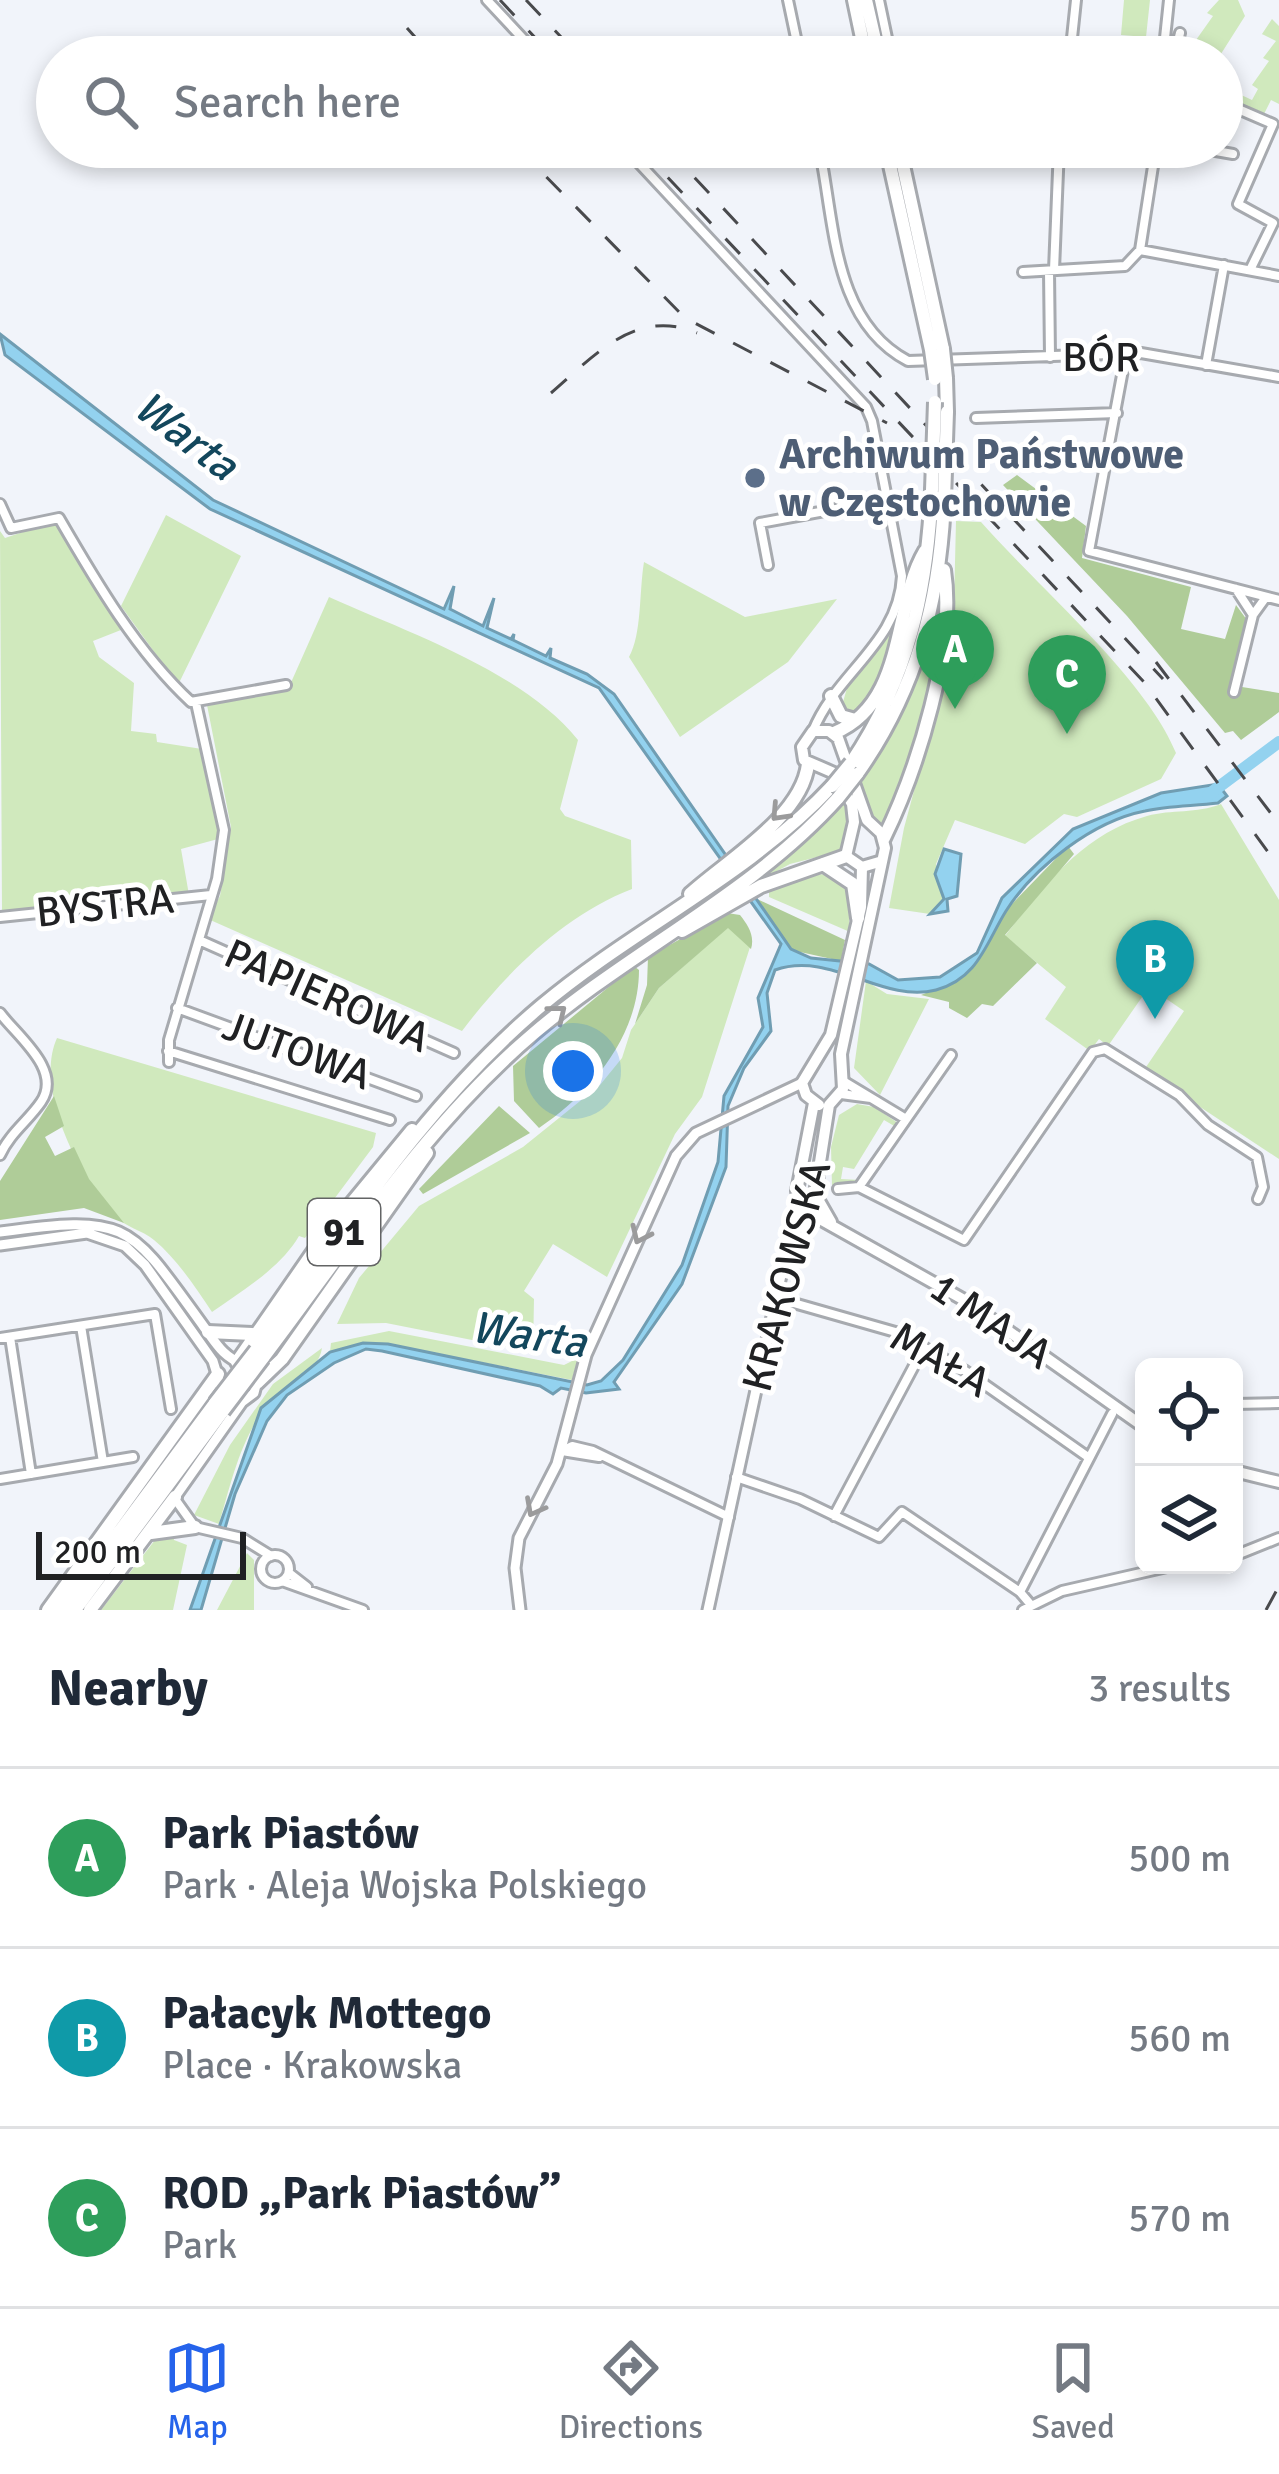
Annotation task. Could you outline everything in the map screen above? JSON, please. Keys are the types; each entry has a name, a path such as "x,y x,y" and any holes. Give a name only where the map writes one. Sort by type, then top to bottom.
{"main road":[{"path":"854,0 862,36"},
{"path":"866,0 874,36"},
{"name":"91","path":"891,168 937,350"},
{"name":"91","path":"259,1354 430,1140 517,1048 835,792 885,734 916,667 940,557 944,500 946,412 903,168"},
{"name":"91","path":"854,768 906,657 922,600 929,545 934,402 940,378"},
{"path":"661,928 681,932 744,864 805,781 808,764 802,747 824,731 855,720 893,661 920,560 929,545"},
{"path":"851,985 832,1035 802,1083 814,1103 829,1105 841,1082 858,950 884,838 906,788 939,658 946,575 940,557"},
{"path":"827,702 841,716 855,720"},
{"path":"824,731 866,820 884,838"},
{"path":"808,764 833,773 852,804 854,822 846,856"},
{"path":"724,885 760,886 846,856"},
{"path":"846,856 862,867"},
{"path":"862,867 879,862"},
{"path":"823,864 853,884 858,918"},
{"path":"858,950 862,867"},
{"name":"91","path":"61,1610 259,1354 433,1115 513,1030 622,944 661,928"},
{"path":"814,1067 841,1082"},
{"name":"KRAKOWSKA","path":"802,1209 797,1191 814,1103"},
{"name":"KRAKOWSKA","path":"815,1194 829,1105"},
{"path":"237,1362 252,1334 382,1165 418,1124 433,1115"},
{"path":"257,1383 282,1359 427,1154 430,1140"},
{"path":"815,1194 832,1224"},
{"name":"1 MAJA","path":"802,1209 966,1301 1135,1421"},
{"path":"208,1332 252,1334"},
{"path":"48,1610 218,1374"},
{"name":"91","path":"74,1610 219,1407"},
{"path":"1243,1473 1279,1482"},
{"path":"90,1610 176,1497"},
{"path":"145,1537 164,1528 198,1528"}],"street":[{"path":"488,0 521,36"},
{"path":"788,0 796,36"},
{"path":"879,0 887,36"},
{"path":"1072,36 1076,0"},
{"path":"1165,36 1169,0"},
{"path":"1243,111 1273,124 1238,204 1273,223 1251,268"},
{"path":"644,168 866,407 890,499 902,576 900,599 881,638 827,702 824,731"},
{"name":"BÓR","path":"823,168 852,306 885,346 922,364 1126,354 1279,377"},
{"path":"1050,357 1056,168"},
{"path":"1023,272 1125,266 1140,250 1153,168"},
{"path":"1140,250 1279,276"},
{"path":"1206,365 1224,265"},
{"path":"1126,354 1089,551 1279,600"},
{"path":"976,418 1117,413"},
{"path":"769,565 760,523 890,499"},
{"path":"0,504 11,528 59,518 164,675 196,703 223,816 211,896 177,1008 168,1056 390,1120"},
{"path":"1236,590 1252,615"},
{"path":"1234,692 1252,615 1266,597"},
{"path":"196,703 286,685"},
{"name":"BYSTRA","path":"0,917 211,896"},
{"name":"PAPIEROWA","path":"199,940 454,1053"},
{"name":"JUTOWA","path":"177,1008 416,1096"},
{"path":"0,1013 4,1025 40,1061 46,1085 43,1100 0,1155"},
{"name":"KRAKOWSKA","path":"838,1189 860,1187 964,1240 1093,1052 1105,1049 1179,1095 1208,1125 1257,1157 1263,1187 1258,1199"},
{"name":"KRAKOWSKA","path":"860,1187 951,1055"},
{"path":"841,1082 907,1119"},
{"path":"520,1610 514,1568 519,1538 562,1451 585,1358 676,1156 696,1133 802,1083"},
{"name":"KRAKOWSKA","path":"709,1610 794,1221 815,1194"},
{"path":"0,1232 92,1222 120,1230 150,1252 208,1332 237,1362 253,1371 257,1383 176,1497 179,1512 198,1528 246,1541 267,1559 285,1559 285,1577"},
{"path":"0,1245 87,1233 125,1246 155,1277 218,1374 224,1397 242,1402"},
{"name":"MAŁA","path":"776,1298 876,1323 924,1346 1088,1457"},
{"path":"31,1474 5,1338 155,1314 170,1409"},
{"path":"82,1326 103,1462"},
{"path":"835,1516 924,1346"},
{"path":"218,1374 237,1362"},
{"path":"1243,1404 1279,1403"},
{"path":"1020,1592 1112,1414"},
{"path":"562,1451 572,1446 607,1457 729,1517"},
{"path":"0,1479 134,1457"},
{"path":"736,1477 879,1538 902,1512 1020,1592 1027,1608 1094,1581 1135,1573"},
{"path":"1243,1552 1279,1538"},
{"path":"267,1559 264,1577 285,1577 363,1610"}],"green space":[{"path":"1124,0 1150,0 1146,36 1121,35"},
{"path":"1219,0 1238,0 1245,16 1232,36 1199,36 1213,16 1207,13"},
{"path":"1272,19 1279,26 1279,104 1271,100 1264,114 1243,104 1243,96 1252,100 1258,89 1252,85 1276,41 1262,34"},
{"path":"1017,475 1086,526 1082,558 1191,587 1181,629 1225,639 1236,605 1247,620 1236,659 1242,687 1279,693 1279,712 1241,740 1233,731 1225,733 1127,616 1003,485"},
{"path":"166,515 241,556 178,685 121,606"},
{"path":"56,521 126,628 93,641 99,657 134,683 131,731 156,734 157,742 202,749 219,815 218,839 181,849 189,895 2,912 0,531 5,538"},
{"path":"956,521 981,522 1088,633 1141,694 1176,753 1161,779 1077,817 1064,814 1025,844 955,820 936,864 944,899 930,914 889,908 904,828 953,646"},
{"path":"644,562 745,617 837,599 788,662 680,737 629,657 638,625"},
{"path":"941,585 922,710 882,829 872,821 858,783 908,700"},
{"path":"329,597 462,656 555,716 578,740 560,809 565,816 631,840 632,889 583,914 538,948 462,1031 208,919 220,896 231,827 207,705 289,687"},
{"path":"900,622 887,666 857,713 841,709 847,688"},
{"path":"846,800 851,817 841,851 790,864 759,881"},
{"path":"1221,804 1279,900 1279,1159 1144,1070 1184,1011 1149,987 1108,1046 1099,1039 1090,1051 1045,1019 1066,987 1005,936 1066,864 1103,835 1147,816"},
{"path":"1068,846 1074,854 1005,935 1037,963 993,1006 982,1004 967,1018 949,1008 949,1002 921,995 961,979 974,966 1007,909"},
{"path":"830,874 847,884 850,932 769,897 769,889 804,875"},
{"path":"757,899 845,940 841,961 791,950"},
{"path":"727,913 740,915 746,923 751,949 728,928 659,988 635,1024 647,985 648,957"},
{"path":"728,927 751,944 702,1097 675,1134 607,1277 553,1244 524,1291 534,1299 533,1352 386,1323 337,1324 359,1278 419,1206 523,1147 600,1085 622,1058 631,1030 659,988"},
{"path":"634,966 639,970 637,994 621,1040 577,1098 539,1128 514,1101 513,1066"},
{"path":"866,981 887,994 929,999 880,1095 854,1068"},
{"path":"57,1038 376,1133 373,1147 305,1238 299,1236 272,1268 212,1312 171,1256 119,1220 74,1156 51,1082"},
{"path":"54,1096 64,1126 45,1137 55,1156 74,1147 89,1179 124,1223 84,1208 0,1220 0,1181"},
{"path":"857,1104 874,1107 898,1123 896,1127 884,1120 854,1169 843,1167 841,1179 860,1180 832,1186 831,1147 839,1115"},
{"path":"499,1106 530,1133 423,1194 419,1189"},
{"path":"389,1331 564,1365 578,1358 572,1380 388,1344 363,1343 330,1352 331,1343"},
{"path":"322,1348 314,1365 256,1421 219,1524 194,1515 230,1445 273,1384"},
{"path":"173,1533 174,1540 187,1545 173,1610 101,1610 155,1540"},
{"path":"247,1553 254,1560 254,1610 217,1610"}],"water":[{"path":"0,334 213,500 444,609 454,586 450,609 483,626 494,598 487,628 511,639 514,634 513,640 546,656 551,648 550,658 587,674 614,694 791,949 811,958 869,964 898,980 940,977 977,953 1002,898 1073,829 1161,793 1218,784 1227,796 1218,803 1125,816 1086,835 1032,878 971,969 950,985 916,992 816,967 775,970 767,993 771,1031 744,1068 728,1106 726,1167 682,1284 614,1382 619,1389 586,1393 561,1388 553,1394 540,1386 366,1349 334,1363 287,1395 267,1421 235,1494 201,1610 190,1610 261,1408 330,1352 363,1343 388,1344 587,1385 601,1381 623,1360 682,1265 718,1162 724,1096 763,1027 758,998 781,944 599,688 210,509 5,355"},
{"path":"944,849 961,854 957,896 947,899 948,911 930,914 944,899 935,874"}],"waterway":[{"path":"1208,795 1279,742"}],"railway":[{"path":"500,0 533,36"},
{"path":"526,0 560,36"},
{"path":"407,28 414,36"},
{"path":"538,168 685,318 887,423"},
{"path":"659,168 1144,682 1279,867"},
{"path":"686,168 1163,679"},
{"path":"551,393 600,351 635,331 654,326 697,333"},
{"path":"1156,662 1279,824"},
{"path":"1266,1610 1279,1586"}],"place":[{"name":"Archiwum Państwowe w Częstochowie","path":"755,478"},
{"name":"Park Piastów","path":"955,709"},
{"name":"ROD „Park Piastów”","path":"1067,734"},
{"name":"Pałacyk Mottego","path":"1155,1019"}],"water label":[{"name":"Warta","path":"186,436"},
{"name":"Warta","path":"529,1335"}]}
